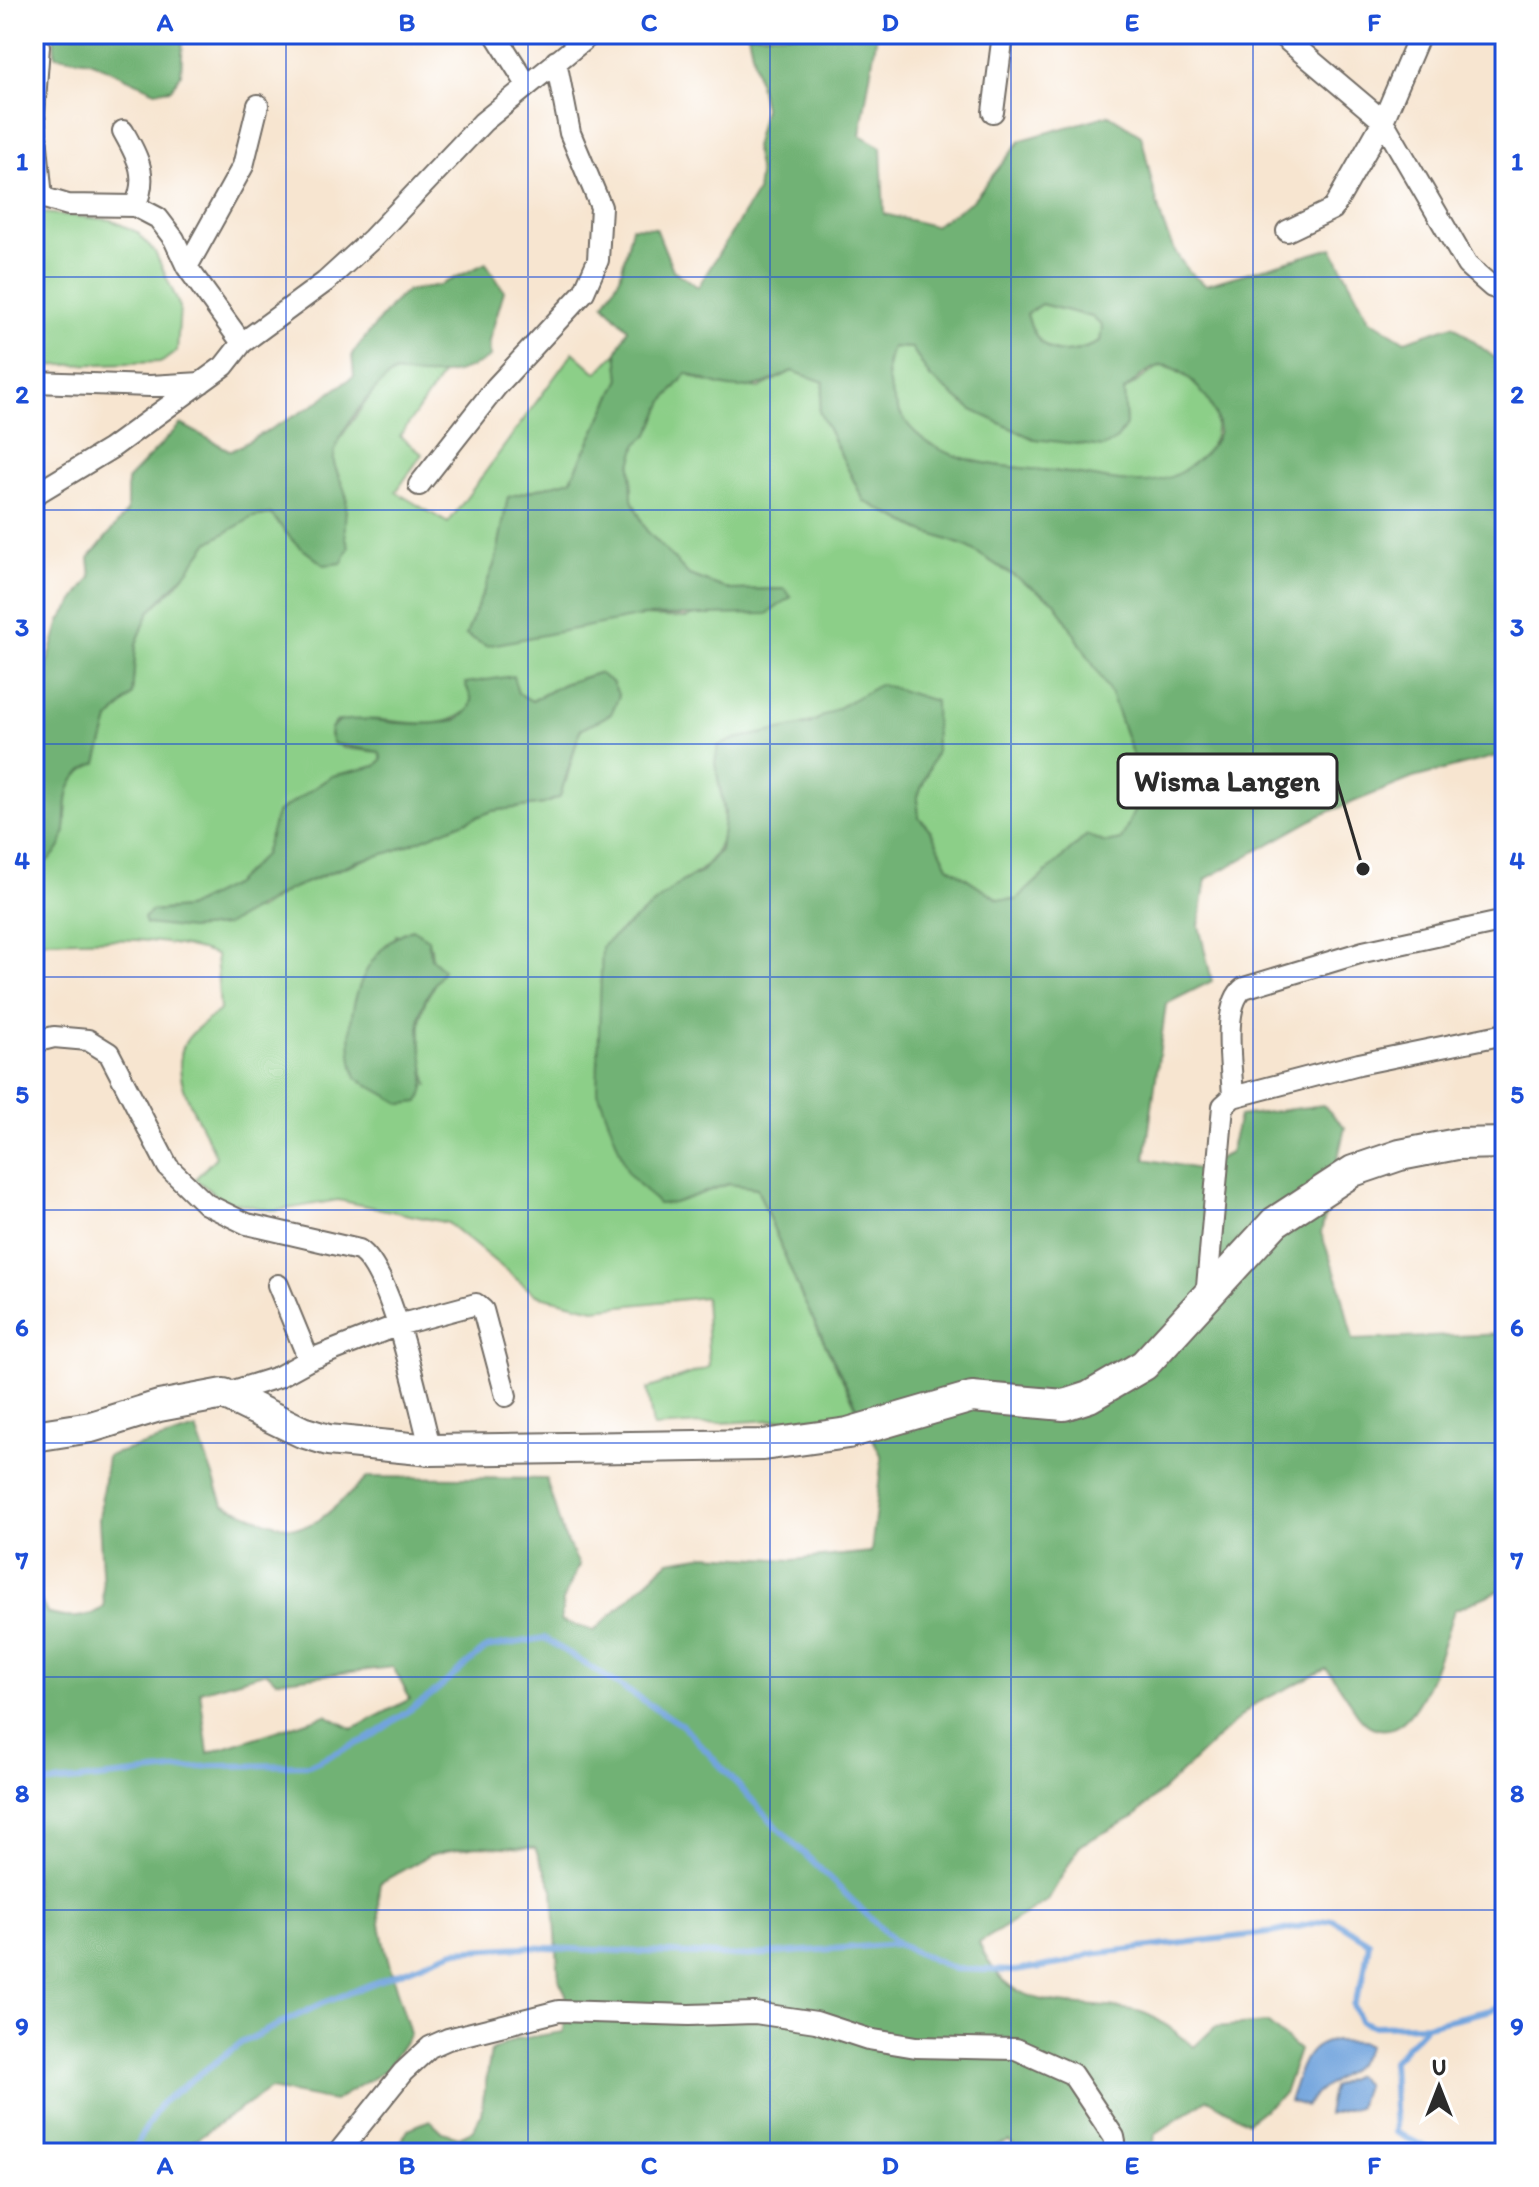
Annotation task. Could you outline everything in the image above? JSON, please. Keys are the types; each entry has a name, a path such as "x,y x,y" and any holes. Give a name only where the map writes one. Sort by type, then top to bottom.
{"street":[{"path":"35,34 39,46 34,114 38,196 68,205 135,206 165,225 187,267 242,343"},
{"path":"495,34 526,83"},
{"path":"34,495 110,449 224,366 242,343 325,282 372,239 483,122 526,83 591,34"},
{"path":"993,112 1003,34"},
{"path":"1280,34 1383,121 1467,265 1492,287 1505,291"},
{"path":"1287,231 1333,209 1383,121 1420,34"},
{"path":"419,485 496,387 584,292 598,260 601,207 570,133 556,61"},
{"path":"187,267 243,166 258,105"},
{"path":"123,131 140,163 144,180 135,206"},
{"path":"34,382 150,386 201,383"},
{"path":"1233,1097 1230,1013 1236,994 1244,988 1363,952 1505,921"},
{"path":"1206,1298 1220,1117 1223,1106 1233,1097 1359,1064 1505,1034"},
{"path":"34,1042 54,1037 100,1045 120,1070 143,1124 168,1167 192,1193 247,1224 359,1250 367,1255 375,1265 398,1325 431,1450"},
{"path":"224,1394 302,1432 328,1440 431,1450 763,1445 848,1433 972,1397 1064,1405 1089,1397 1144,1365 1275,1222 1353,1171 1373,1162 1457,1144 1505,1143"},
{"path":"278,1285 309,1360"},
{"path":"34,1436 91,1427 159,1406 224,1394 278,1377 309,1360 398,1325 476,1304 483,1310 506,1396"},
{"path":"338,2153 403,2072 430,2047 448,2039 559,2011 689,2015 755,2013 816,2022 868,2039 916,2047 1016,2049 1072,2074 1114,2137 1117,2153"}],"green space":[{"path":"54,34 175,34 183,39 181,74 171,89 155,91 90,61 55,56"},
{"path":"748,34 877,34 860,135 881,147 884,214 934,226 972,201 1021,140 1109,115 1141,135 1155,196 1169,238 1178,256 1206,285 1332,248 1369,319 1405,341 1453,325 1505,366 1505,754 1413,778 1321,815 1206,879 1199,926 1212,981 1166,1004 1145,1159 1198,1169 1230,1153 1239,1116 1323,1105 1345,1127 1321,1233 1340,1286 1353,1340 1505,1334 1505,1588 1454,1610 1426,1688 1403,1722 1389,1729 1365,1723 1326,1669 1253,1705 1134,1817 1080,1845 1048,1900 979,1943 992,1967 1008,1984 1026,1994 1046,2001 1144,2013 1194,2047 1215,2027 1267,2023 1299,2050 1284,2094 1248,2122 1208,2099 1155,2134 1152,2153 1021,2153 1010,2141 973,2153 394,2153 408,2129 430,2120 443,2132 459,2137 474,2130 481,2113 491,2051 517,2039 564,2032 566,1994 559,1980 553,1889 535,1848 476,1846 430,1855 380,1883 379,1918 410,2034 386,2070 334,2101 270,2089 175,2153 34,2153 34,1588 47,1613 54,1615 84,1616 104,1606 99,1519 107,1456 196,1429 223,1504 288,1527 302,1527 315,1522 368,1477 546,1479 563,1534 579,1565 563,1601 561,1621 594,1631 669,1561 706,1555 793,1560 871,1552 882,1457 801,1295 757,1188 728,1184 674,1203 658,1204 628,1173 597,1089 602,946 681,882 700,873 720,850 725,813 715,763 718,746 735,739 809,724 881,684 935,701 936,751 917,799 919,817 931,831 948,866 998,899 1016,900 1087,835 1105,843 1121,840 1136,807 1133,756 1111,694 1055,602 968,547 920,530 864,501 819,411 824,382 792,371 752,387 741,388 716,384 687,373 664,401 649,434 637,444 631,465 632,500 646,530 689,575 730,590 785,589 791,597 767,614 642,616 486,646 466,635 496,560 508,497 571,480 620,379 617,352 628,329 604,304 620,277 632,227 656,228 673,270 698,287 757,192 759,174 754,147 764,108","holes":["1041,304 1092,317 1102,326 1100,342 1064,352 1045,346 1038,339 1027,314","892,347 912,348 930,377 972,410 1034,439 1103,447 1117,439 1126,425 1124,391 1149,370 1168,366 1189,378 1208,400 1218,423 1218,433 1208,450 1192,464 1181,472 1153,481 1122,481 988,464 942,450 922,439 906,422 889,386 889,354","393,1667 410,1699 353,1729 326,1715 208,1753 200,1691 267,1672 276,1681"]},
{"path":"34,212 111,220 137,232 155,252 180,307 177,351 162,362 34,366"},
{"path":"486,263 504,291 489,341 490,357 468,369 444,374 395,372 366,400 339,440 334,463 346,494 345,528 349,547 342,563 324,565 294,542 271,514 253,517 208,543 187,572 149,612 136,644 132,695 109,720 97,763 82,771 73,781 58,850 34,871 34,708 60,621 91,577 89,558 127,512 127,480 181,424 231,451 312,406 354,376 352,354 394,302 407,291 440,285"},
{"path":"1041,304 1092,317 1103,326 1100,342 1064,352 1046,346 1038,339 1027,314"},
{"path":"892,347 912,348 930,377 972,410 1034,439 1126,425 1124,391 1160,366 1167,367 1187,378 1208,400 1214,413 1215,436 1210,447 1193,465 1156,482 1129,483 964,458 922,439 906,422 888,380 887,368"},
{"path":"573,352 597,373 617,352 620,379 571,480 508,497 496,560 466,635 642,616 686,618 785,589 730,590 689,575 646,530 632,500 631,465 636,444 649,434 664,401 687,373 703,381 759,388 792,371 825,382 819,411 864,501 920,530 968,547 1055,602 1111,694 1133,756 1136,807 1122,840 1079,855 1016,901 998,899 948,866 931,831 919,817 917,799 936,751 827,716 791,729 735,739 715,763 724,816 719,846 712,859 681,882 658,1204 674,1203 728,1184 757,1188 801,1295 860,1415 653,1427 647,1389 709,1367 705,1297 594,1309 536,1295 448,1223 338,1200 275,1211 223,1200 195,1179 216,1157 184,1088 180,1059 187,1040 220,1010 216,955 195,948 151,941 42,941 34,932 34,871 58,850 73,780 97,762 109,720 132,695 136,644 149,612 175,587 208,543 253,517 271,514 294,542 324,565 349,547 343,532 347,497 334,464 334,447 380,382 396,372 443,374 400,436 422,454 396,492 448,523","holes":["597,673 612,682 580,730 566,781 544,804 492,811 441,829 288,890 258,910 151,911 186,908 234,885 264,855 277,813 332,776 376,766 382,759 379,752 343,748 330,736 331,728 337,721 372,719 417,723 452,720 470,708 472,700 518,693 532,701 563,684","396,935 431,947 434,987 422,1010 420,1022 428,1086"]},
{"path":"598,673 612,682 619,696 611,714 580,730 560,797 544,804 492,811 391,852 357,861 288,890 225,926 190,929 146,924 144,918 151,911 186,908 234,884 264,855 277,813 332,776 376,766 382,759 379,752 334,744 330,733 333,725 353,720 412,724 450,722 460,718 470,708 472,700 465,683 513,676 518,693 532,701 563,684"},
{"path":"412,929 428,939 431,958 443,970 426,997 420,1015 425,1070 423,1091 419,1102 402,1104 356,1078 350,1036 357,992 366,971 393,939"}],"water":[{"path":"1360,2042 1368,2046 1356,2064 1321,2090 1306,2106 1289,2101 1308,2055 1322,2043"},
{"path":"1355,2075 1365,2085 1358,2107 1327,2115 1332,2087"}],"waterway":[{"path":"34,1788 42,1784 211,1766 309,1765 369,1738 431,1695 486,1648 544,1638 682,1725 780,1830 897,1944"},
{"path":"131,2153 161,2103 241,2043 321,2004 454,1951 523,1947 741,1956 897,1944 954,1969 1015,1971 1066,1963 1091,1954 1276,1932 1332,1919 1369,1942 1363,1980 1353,2005 1360,2021 1374,2026 1427,2025"},
{"path":"1428,2153 1427,2148 1395,2132 1392,2062 1427,2025 1491,2010 1505,2002"}],"place":[{"name":"Wisma Langen","path":"1363,869"}]}
